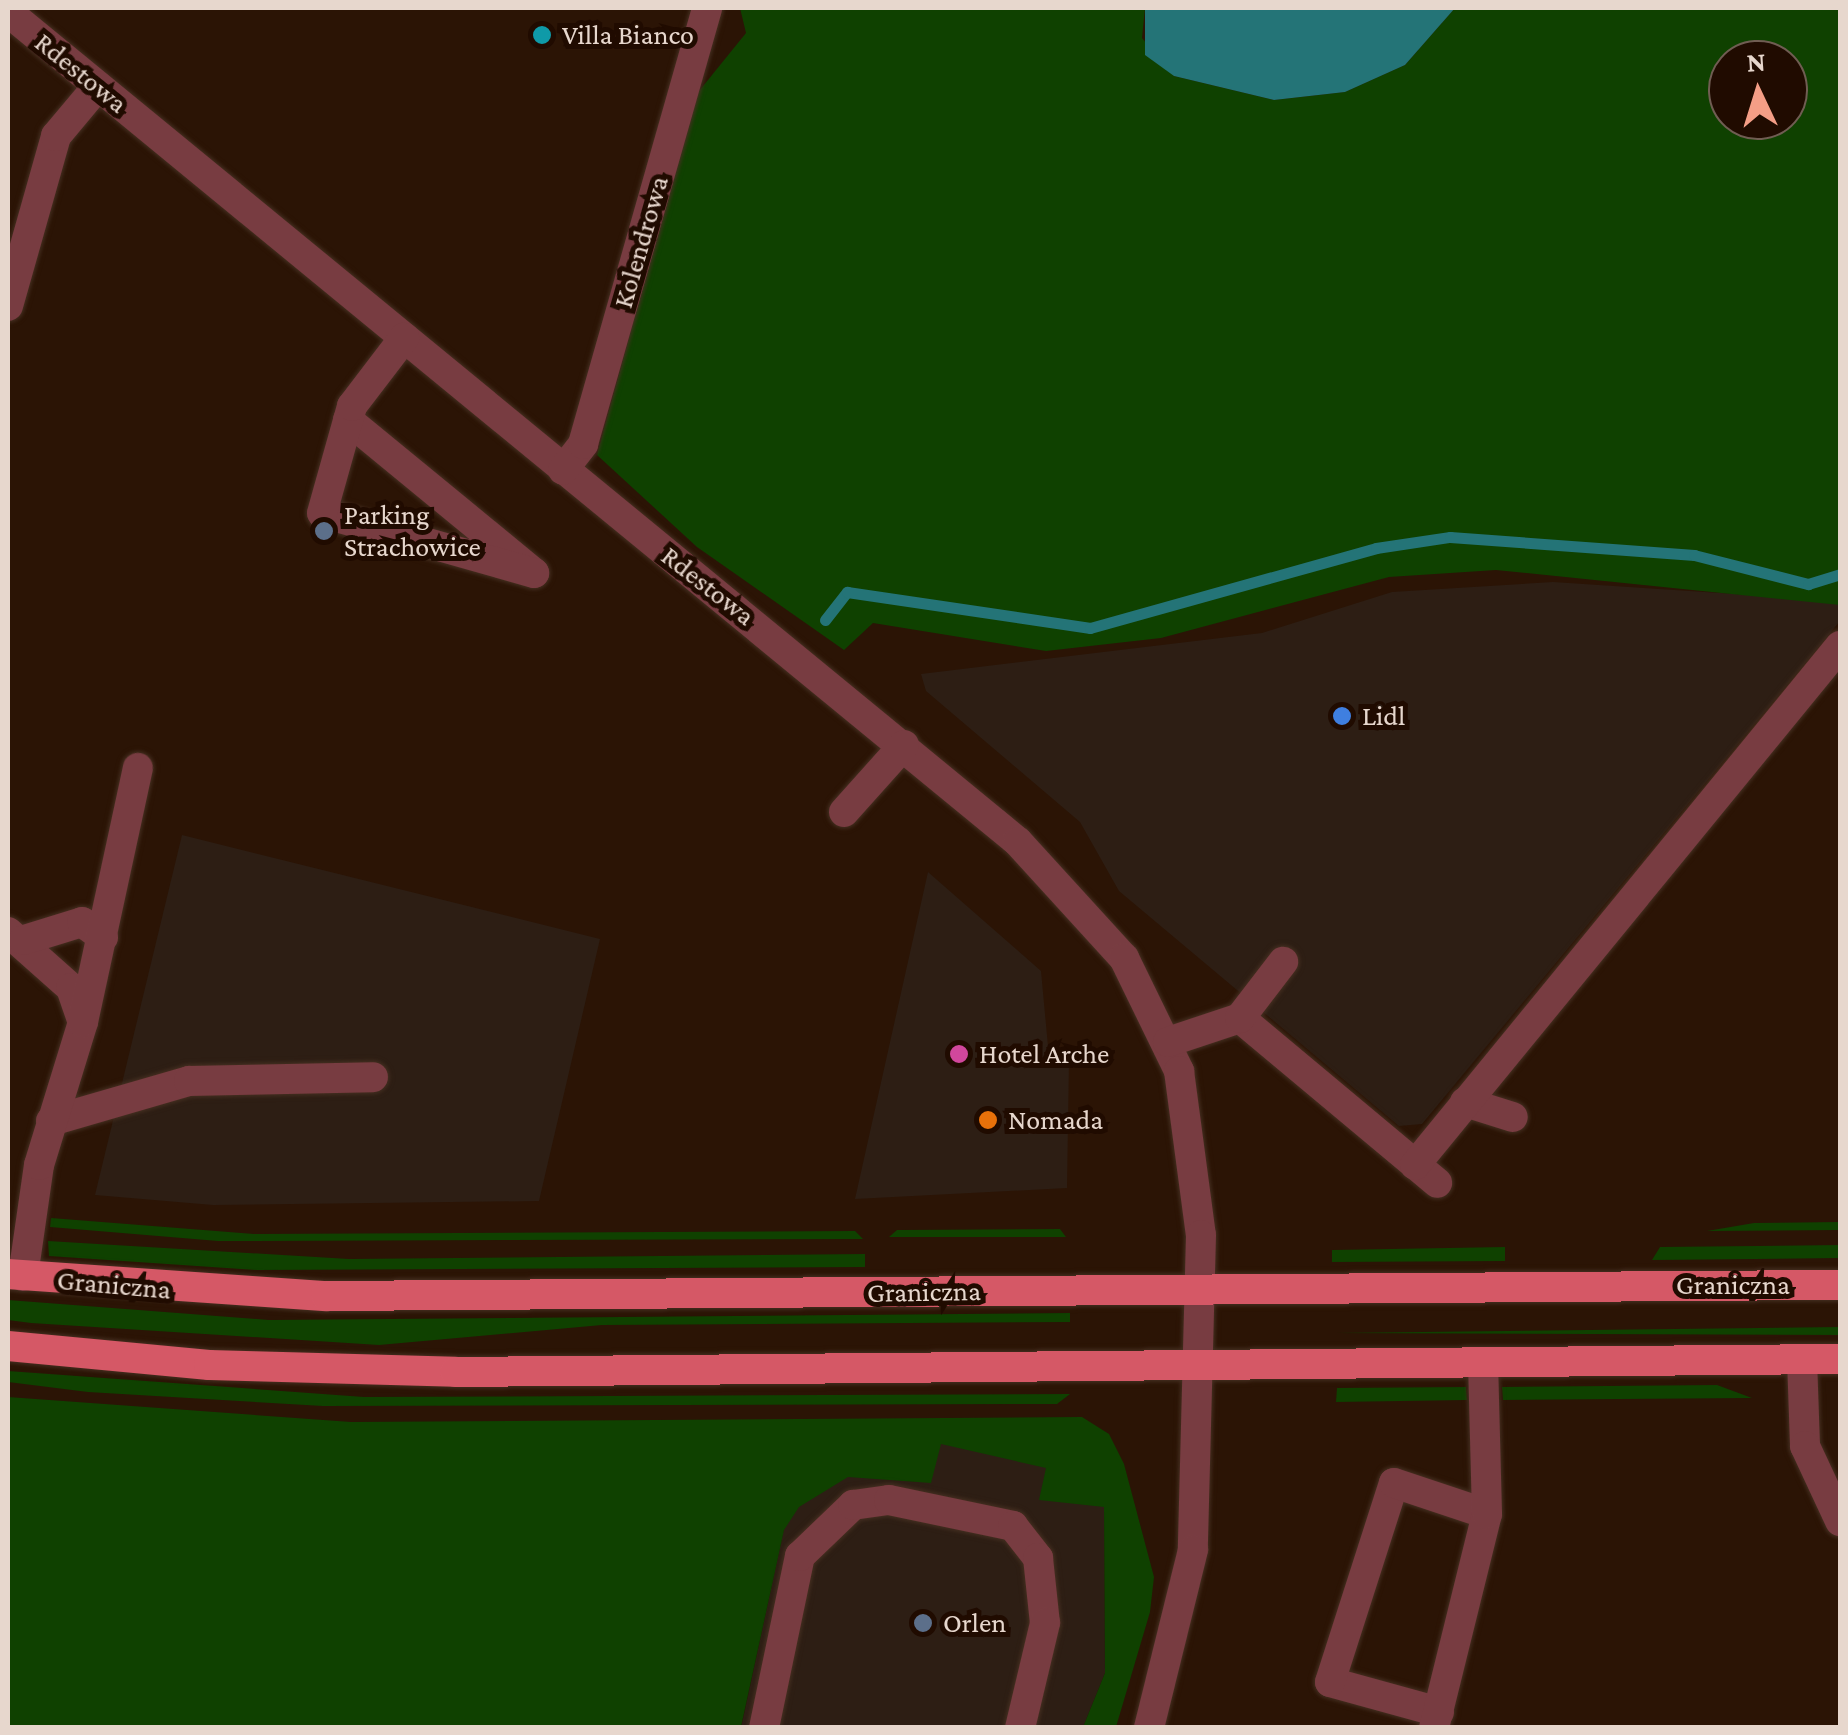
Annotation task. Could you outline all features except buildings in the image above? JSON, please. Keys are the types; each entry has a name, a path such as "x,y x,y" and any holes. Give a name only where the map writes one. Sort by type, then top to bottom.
{"main road":[{"name":"Graniczna","path":"15,1275 326,1296 1840,1285"},
{"path":"8,1346 385,1371 1840,1359"}],"street":[{"name":"Kolendrowa","path":"563,470 583,444 707,8"},
{"name":"Rdestowa","path":"8,12 563,470 904,745 1082,904 1124,958 1168,1042 1192,1133 1202,1289 1193,1550 1149,1728"},
{"path":"8,306 56,136 98,86"},
{"path":"348,420 534,573 322,513 348,420 404,338"},
{"path":"1240,1018 1426,1174 1465,1102 1840,646"},
{"path":"844,812 904,745"},
{"path":"15,1275 52,1121 83,1022 138,768"},
{"path":"16,936 82,922 103,937"},
{"path":"16,936 70,988 83,1022"},
{"path":"1168,1042 1240,1018 1283,962"},
{"path":"52,1121 189,1081 373,1077"},
{"path":"1465,1102 1513,1117"},
{"path":"1802,1359 1805,1446 1840,1522"},
{"path":"1482,1362 1487,1514 1436,1720 1330,1682 1394,1482 1487,1514"},
{"path":"764,1728 800,1556 853,1505 889,1500 1014,1526 1038,1558 1045,1623 1020,1728"}],"shaded area":[{"path":"1553,582 1840,601 1840,621 1422,1124 1399,1126 1119,891 1080,822 926,691 921,674 1262,633 1392,592"},
{"path":"182,835 600,939 539,1201 213,1205 95,1195"},
{"path":"928,872 1041,971 1049,1057 1069,1061 1067,1188 855,1199"},
{"path":"1021,1441 1104,1494 1105,1673 1083,1727 741,1728 802,1445"}],"green space":[{"path":"740,8 1145,8 1142,38 1174,76 1274,100 1345,92 1405,65 1455,8 1840,8 1840,605 1496,570 1389,577 1161,638 1046,651 873,623 844,650 697,547 597,455 695,96 746,33"},
{"path":"51,1218 254,1234 855,1231 863,1239 218,1241 50,1227"},
{"path":"1840,1222 1840,1230 1707,1231 1754,1223"},
{"path":"1060,1229 1066,1237 889,1237 897,1230"},
{"path":"48,1241 349,1259 865,1254 865,1267 257,1270 49,1256"},
{"path":"1840,1245 1840,1258 1652,1260 1660,1247"},
{"path":"1505,1247 1505,1261 1332,1262 1332,1250"},
{"path":"8,1300 269,1320 1070,1313 1070,1322 602,1325 379,1345 31,1323 8,1320"},
{"path":"1840,1327 1840,1335 1336,1333"},
{"path":"8,1371 364,1397 1070,1394 1057,1404 323,1406 88,1392 8,1382"},
{"path":"1717,1385 1752,1398 1503,1400 1502,1387"},
{"path":"1466,1387 1467,1400 1336,1402 1337,1388"},
{"path":"8,1397 351,1422 1082,1417 1109,1434 1124,1464 1154,1577 1150,1612 1116,1727 1083,1727 1105,1673 1104,1507 1039,1500 1046,1468 941,1444 931,1483 848,1477 799,1507 784,1530 741,1727 8,1727"}],"water":[{"path":"1145,8 1455,8 1405,65 1345,92 1274,100 1174,76 1145,55"}],"waterway":[{"path":"825,620 847,592 1090,628 1376,548 1450,537 1694,555 1808,584 1840,574"}],"place":[{"name":"Villa Bianco","path":"542,35"},
{"name":"Parking Strachowice","path":"324,531"},
{"name":"Lidl","path":"1342,716"},
{"name":"Hotel Arche","path":"959,1054"},
{"name":"Nomada","path":"988,1120"},
{"name":"Orlen","path":"923,1623"}]}
